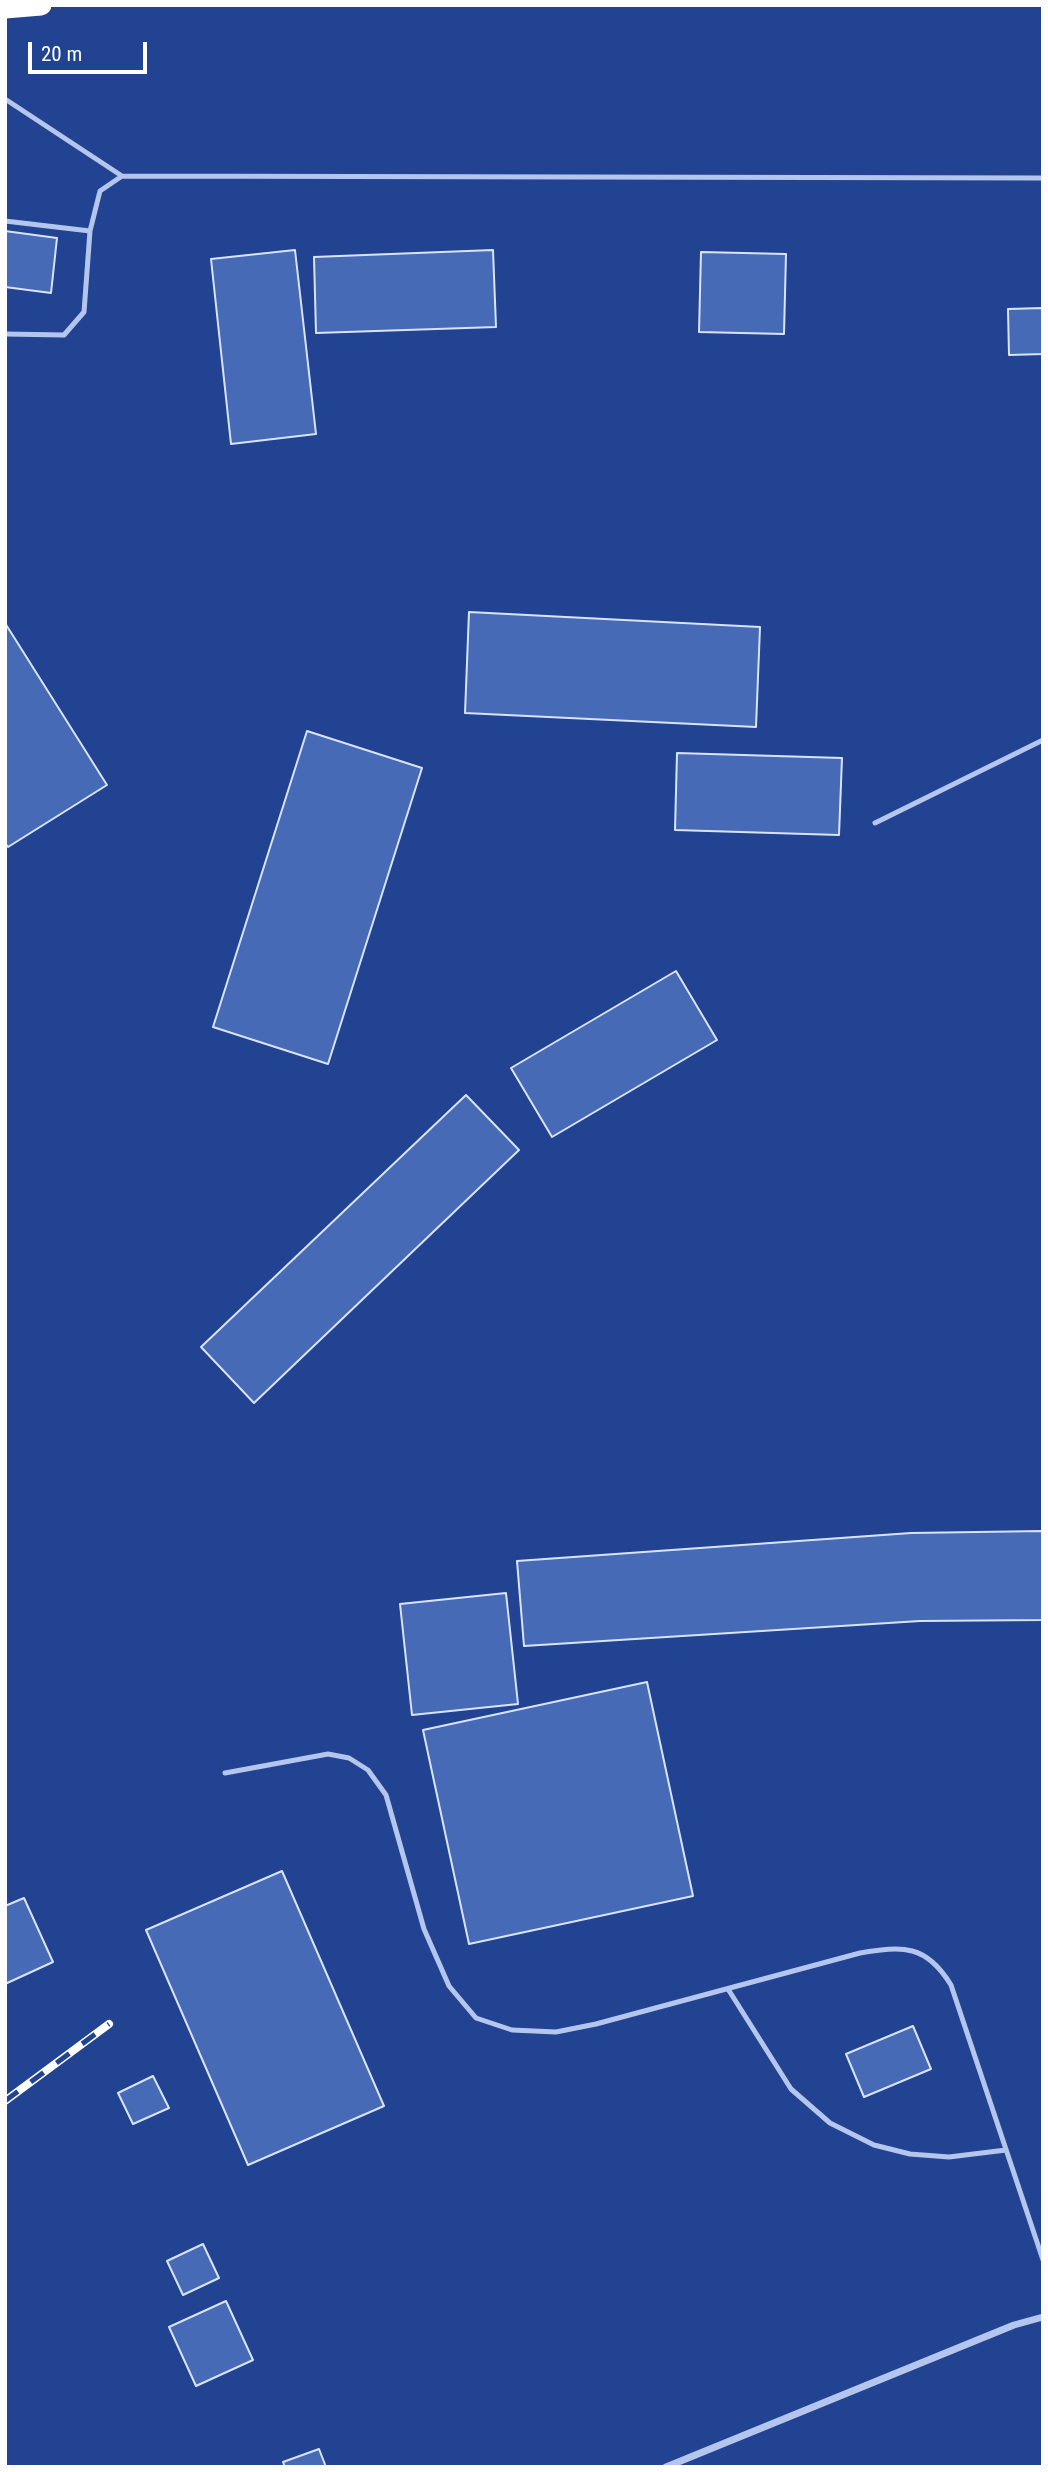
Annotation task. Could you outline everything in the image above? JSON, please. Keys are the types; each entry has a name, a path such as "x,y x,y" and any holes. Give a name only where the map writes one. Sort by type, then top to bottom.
{"highway":[{"path":"5,8 41,5"}],"street":[{"path":"666,2467 1014,2325 1043,2317"}],"lane":[{"path":"5,99 122,176 1043,178"},
{"path":"5,334 64,335 84,312 90,230 100,191 122,176"},
{"path":"5,221 90,230"},
{"path":"875,823 1043,740"},
{"path":"225,1773 328,1754 349,1759 368,1770 386,1794 424,1929 449,1986 476,2018 512,2031 556,2032 596,2024 860,1953 898,1947 915,1950 942,1970 951,1985 1043,2260"},
{"path":"728,1989 791,2089 830,2123 873,2144 910,2154 949,2157 1006,2150"}],"building":[{"path":"5,231 57,238 51,293 5,287"},
{"path":"295,250 316,434 231,444 211,259"},
{"path":"493,250 496,327 316,333 314,257"},
{"path":"701,252 786,254 784,334 699,332"},
{"path":"1043,308 1043,354 1009,355 1008,309"},
{"path":"469,612 760,627 756,727 465,713"},
{"path":"5,623 107,785 8,847 5,843"},
{"path":"307,731 422,768 328,1064 213,1027"},
{"path":"677,753 842,758 839,835 675,830"},
{"path":"676,971 717,1040 552,1137 511,1068"},
{"path":"466,1095 519,1150 254,1403 201,1347"},
{"path":"1043,1531 1043,1620 920,1621 524,1646 517,1561 911,1533"},
{"path":"506,1593 518,1704 412,1715 400,1604"},
{"path":"647,1682 693,1896 469,1944 423,1730"},
{"path":"282,1871 384,2106 248,2165 146,1930"},
{"path":"24,1898 53,1962 5,1984 5,1906"},
{"path":"913,2026 931,2069 864,2097 846,2054"},
{"path":"153,2076 169,2108 133,2124 118,2093"},
{"path":"203,2244 219,2278 183,2295 167,2261"},
{"path":"226,2301 253,2360 196,2386 169,2327"},
{"path":"319,2449 326,2467 285,2467 283,2462"}],"railway":[{"path":"5,2101 109,2024"}]}
